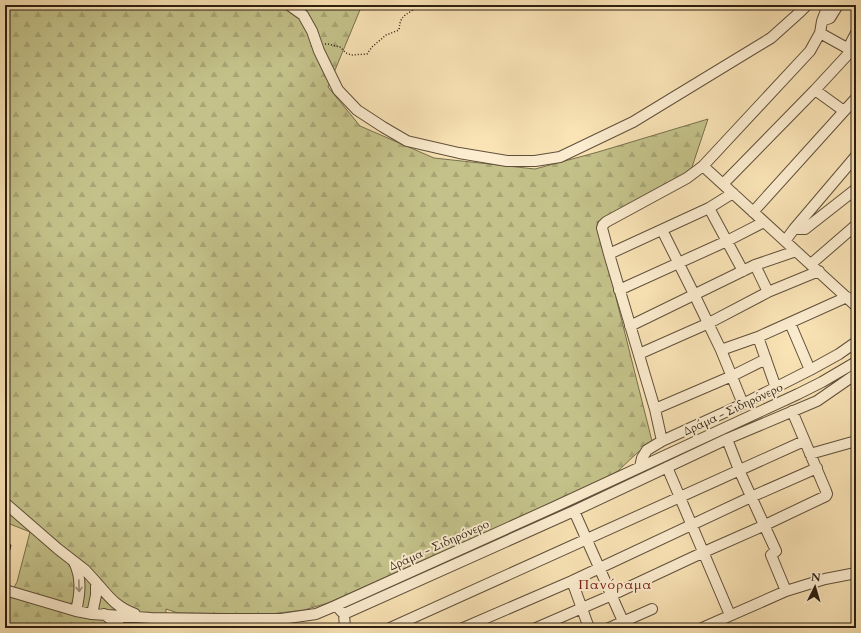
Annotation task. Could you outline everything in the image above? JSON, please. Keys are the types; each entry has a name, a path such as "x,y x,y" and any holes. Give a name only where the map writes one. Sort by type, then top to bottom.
{"street":[{"path":"290,5 303,15 312,31 319,51 338,90 357,110 407,141 507,161 535,161 560,157 633,122 771,38 807,5"},
{"path":"662,442 639,354 602,228 604,223 687,178 703,166 810,51 820,33 822,21 828,5"},
{"path":"822,21 830,18 838,5"},
{"path":"820,33 852,50"},
{"path":"723,184 852,50 856,33"},
{"path":"815,90 844,111"},
{"path":"753,212 856,98"},
{"path":"785,241 856,156"},
{"path":"703,166 856,305"},
{"path":"609,254 709,208 733,193"},
{"path":"794,229 805,229 854,194"},
{"path":"709,208 743,271"},
{"path":"619,290 727,241 764,222"},
{"path":"811,264 856,225"},
{"path":"662,230 721,350 743,404"},
{"path":"630,326 755,265 796,251"},
{"path":"755,265 768,292"},
{"path":"639,354 708,323 768,292 818,271"},
{"path":"721,350 758,337 847,297"},
{"path":"790,323 810,370"},
{"path":"758,337 776,388"},
{"path":"640,467 642,458 647,450 776,388 839,354 856,342"},
{"path":"654,409 732,376 766,359"},
{"name":"Δράμα - Σιδηρόνερο","path":"5,590 76,611 92,614 151,618 215,619 281,619 309,616 335,606 559,505 802,392 830,378 856,362"},
{"path":"344,614 574,511 727,439 817,400 856,374"},
{"path":"536,628 824,498 827,494 826,491 792,411"},
{"path":"727,439 739,470 776,551 771,555 786,591"},
{"path":"810,454 856,440"},
{"path":"390,628 804,441"},
{"path":"667,467 730,616"},
{"path":"463,628 481,624 751,497 817,468"},
{"path":"5,502 85,570 113,601 122,608 135,614 151,618"},
{"path":"574,511 625,625"},
{"path":"74,562 78,571 80,586 76,611"},
{"path":"702,628 786,591 825,579 856,573"},
{"path":"572,581 581,608 590,628"},
{"path":"92,614 96,597 96,582"},
{"path":"335,606 344,614 345,628"},
{"path":"609,628 625,625 652,609"},
{"path":"104,614 122,628"}],"path":[{"path":"317,46 328,44 340,47 346,53 351,55 367,54 372,47 386,35 399,30 402,18 412,11 417,5"}],"green space":[{"path":"5,5 362,5 328,87 360,126 434,158 535,169 708,119 691,170 597,222 652,441 650,444 637,453 618,471 553,504 328,603 304,610 271,614 178,613 166,609 165,628 5,628 5,598 8,598 17,582 30,532 5,522"}],"building":[{"path":"5,543 11,545 8,557 5,557"}],"district":[{"name":"Πανόραμα","path":"615,584"}]}
